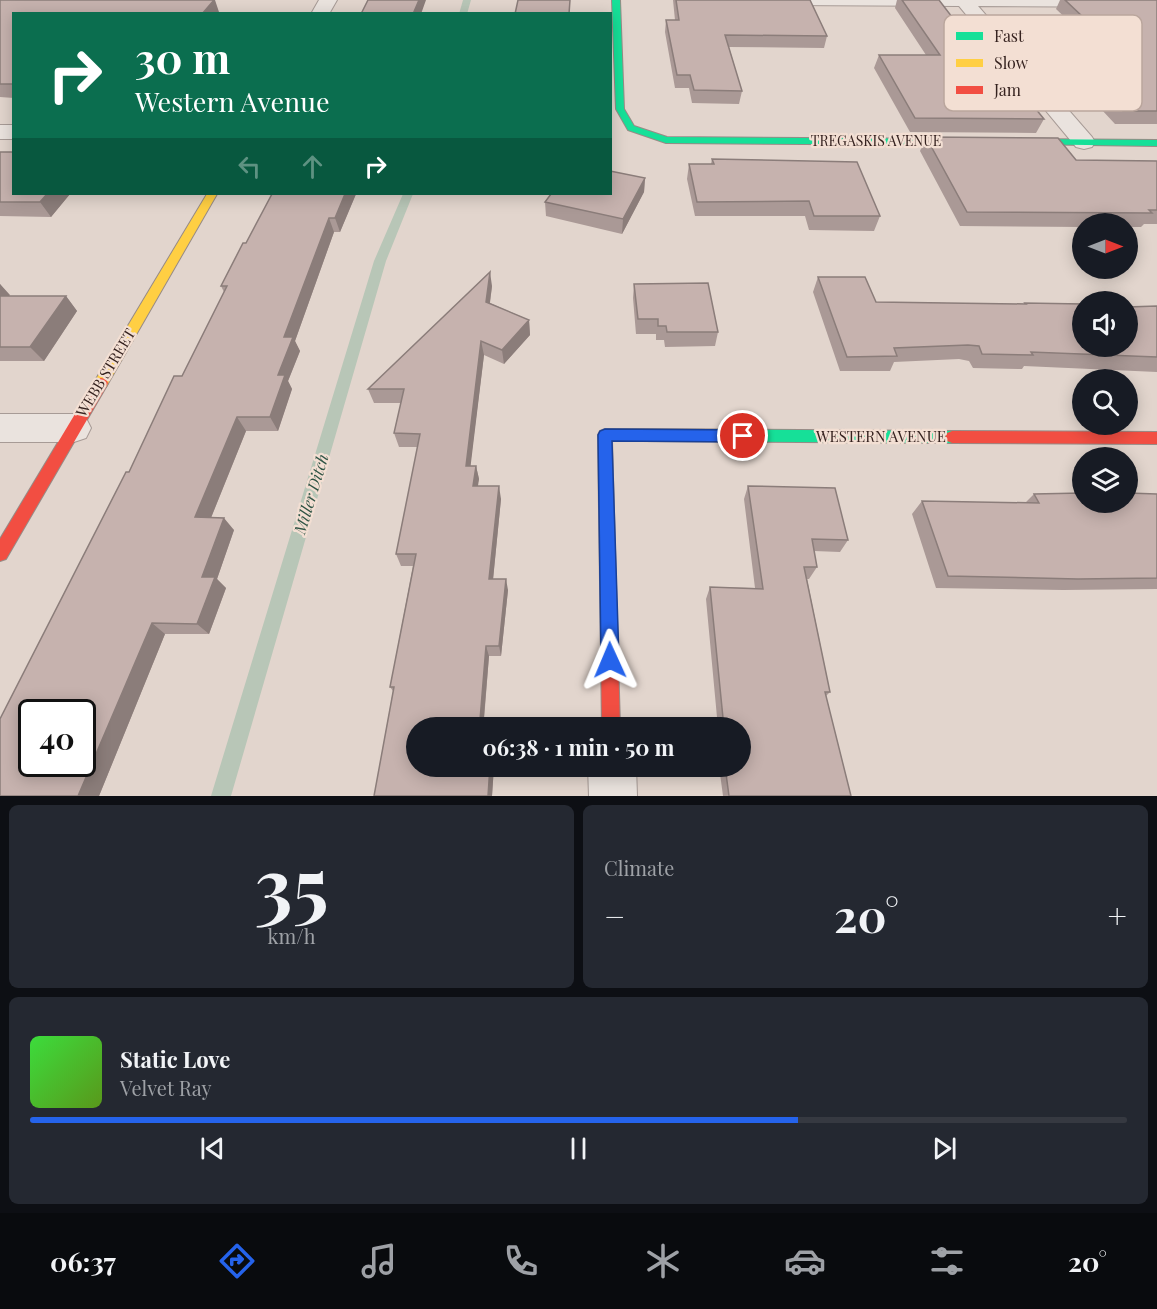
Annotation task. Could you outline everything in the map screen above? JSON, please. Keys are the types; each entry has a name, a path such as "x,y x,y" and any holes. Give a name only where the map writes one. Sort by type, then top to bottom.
{"street":[{"name":"TREGASKIS AVENUE","path":"616,0 620,109 631,128 666,140 1157,142"},
{"path":"786,0 1157,2"},
{"path":"964,0 977,15"},
{"path":"1058,111 1084,142"},
{"name":"WEBB STREET","path":"0,554 211,195"},
{"path":"0,428 74,428"},
{"name":"WESTERN AVENUE","path":"611,717 605,435 1157,438"},
{"path":"612,777 613,796"}],"building":[{"path":"0,0 214,0 204,12 12,12 12,84 0,84"},
{"path":"368,0 419,0 414,12 362,12"},
{"path":"518,0 570,0 569,12 515,12"},
{"path":"676,0 810,0 827,36 725,35 742,91 694,90 690,75 677,75 666,20 679,20"},
{"path":"902,0 939,0 950,15 944,15 944,111 1037,111 1044,119 915,118 879,55 940,55"},
{"path":"1065,0 1157,0 1157,111 1142,111 1142,15 1081,15"},
{"path":"926,137 1058,138 1076,160 1157,161 1157,210 1149,210 1152,213 967,212"},
{"path":"0,152 12,152 12,195 46,195 40,202 0,202"},
{"path":"712,159 857,162 880,216 814,216 809,201 697,202 689,164 714,164"},
{"path":"612,171 645,178 623,219 545,202 550,195 612,195"},
{"path":"271,195 345,195 335,218 329,218 284,337 293,337 278,375 285,375 270,417 237,417 195,517 224,518 202,577 215,577 197,624 152,623 96,754 96,699 18,699 18,777 86,777 78,796 0,796 0,719 126,472 129,472 174,376 182,376 227,286 221,286"},
{"path":"490,272 486,302 529,320 502,350 481,341 466,466 476,466 473,486 499,486 489,579 506,579 499,646 486,646 480,717 406,717 406,777 489,777 488,796 374,796 394,687 390,687 416,554 396,554 420,434 394,433 404,389 368,389"},
{"path":"818,277 865,277 876,302 1072,304 1072,354 982,354 979,346 968,345 894,348 897,356 847,357"},
{"path":"708,283 718,332 667,332 666,326 658,326 658,319 638,319 634,284"},
{"path":"0,296 66,296 30,347 0,347"},
{"path":"1157,306 1157,357 1138,356 1138,307"},
{"path":"748,486 835,488 848,540 812,539 817,567 804,567 830,692 825,692 851,796 729,796 726,777 751,777 751,717 723,717 710,587 763,589"},
{"path":"1072,493 1072,513 1138,513 1138,493 1157,494 1157,578 948,576 922,501 1039,503 1034,494"}],"waterway":[{"name":"Miller Ditch","path":"464,12 467,0"},
{"name":"Miller Ditch","path":"221,796 380,261 408,195"}],"traffic: fast":[{"path":"616,0 620,109 631,128 666,140 969,142"},
{"path":"1018,142 1157,143"},
{"path":"639,435 952,437"}],"traffic: slow":[{"path":"101,383 211,195"}],"traffic: jam":[{"path":"0,554 101,383"},
{"path":"611,717 605,435 639,435"},
{"path":"952,437 1157,438"}],"route":[{"path":"610,660 605,435 743,436"}]}
